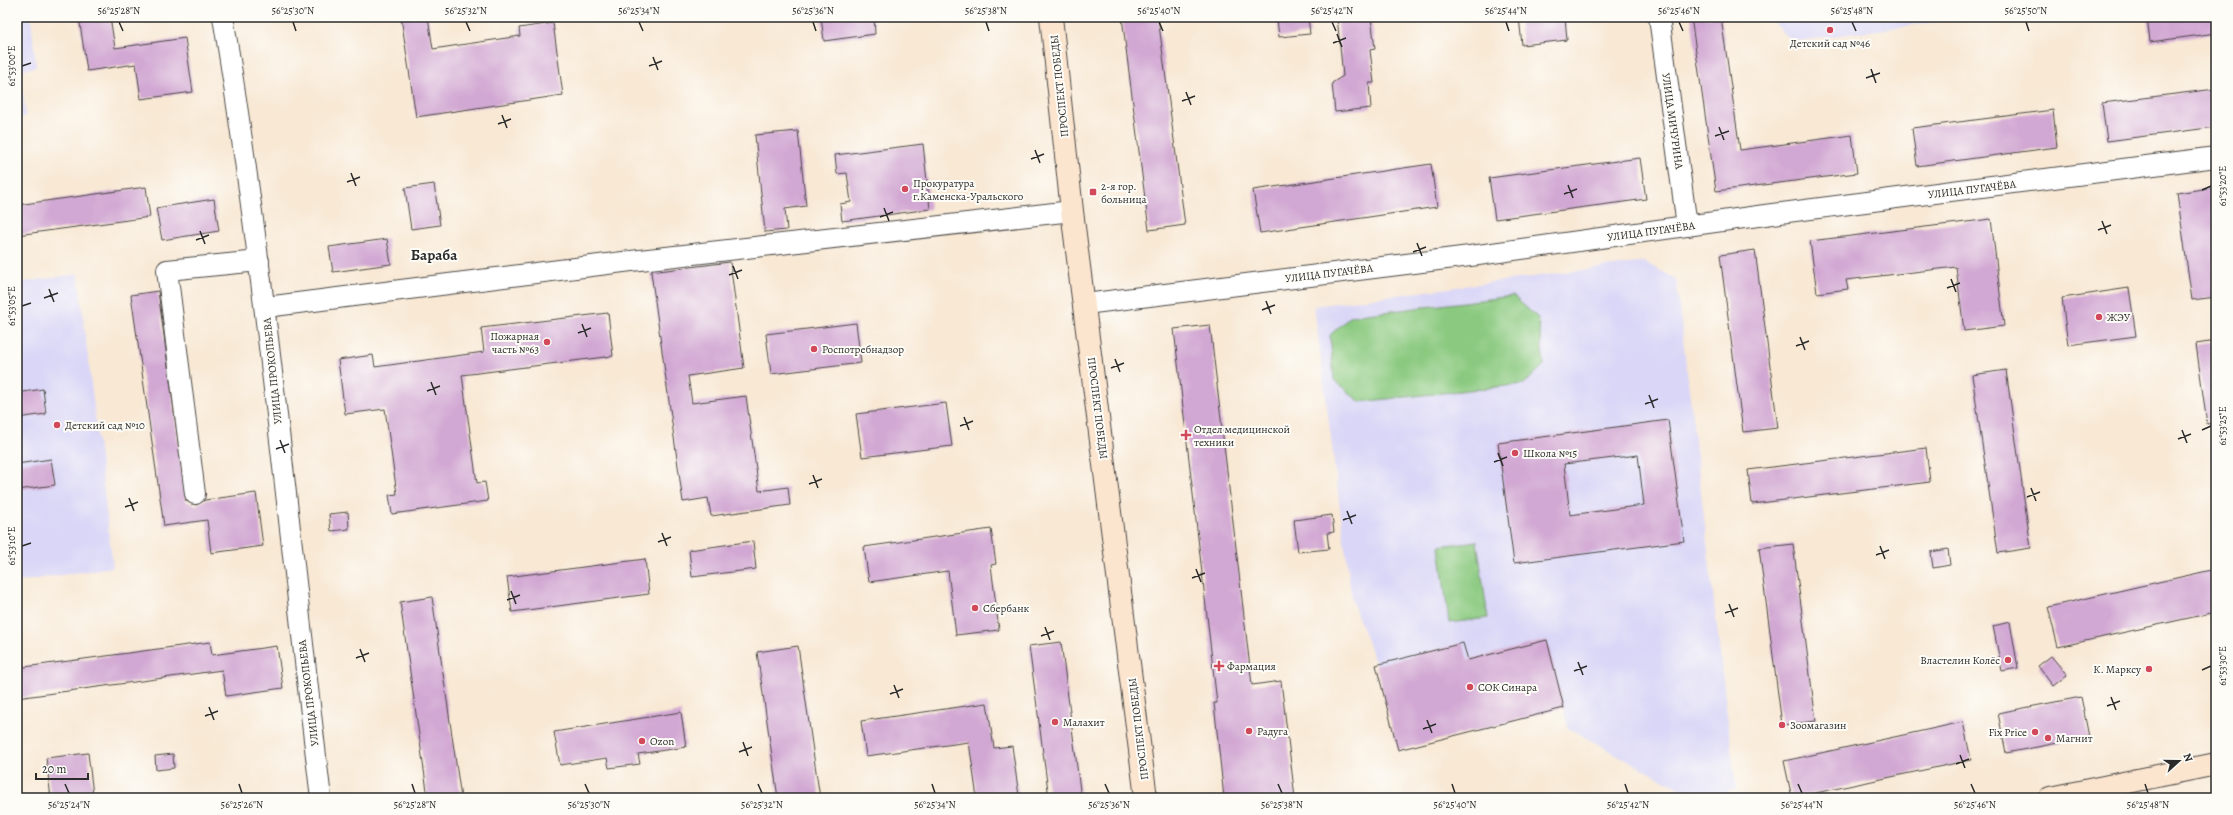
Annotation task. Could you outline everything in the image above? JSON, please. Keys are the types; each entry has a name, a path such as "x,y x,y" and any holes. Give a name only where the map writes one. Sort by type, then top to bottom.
{"street":[{"name":"УЛИЦА ПРОКОПЬЕВА","path":"223,17 238,107 266,307 296,594 321,798"},
{"name":"ПРОСПЕКТ ПОБЕДЫ","path":"1051,17 1072,211 1085,304 1146,798"},
{"name":"УЛИЦА МИЧУРИНА","path":"1659,17 1687,226"},
{"name":"УЛИЦА ПУГАЧЁВА","path":"1085,304 1478,255 1687,226 2216,157"},
{"path":"266,307 631,261 1072,211"},
{"path":"194,494 166,270 259,261"},
{"path":"2050,798 2216,764"}],"shaded area":[{"path":"17,17 31,17 36,67 20,70 26,117 17,118"},
{"name":"Детский сад №46","path":"1769,17 1963,17 1963,18 1792,42"},
{"name":"Школа №15","path":"1644,262 1676,279 1736,790 1701,798 1697,798 1568,728 1547,640 1468,660 1463,643 1376,665 1352,601 1314,306"},
{"name":"Детский сад №10","path":"78,274 113,567 17,582 17,283"}],"green space":[{"path":"1513,296 1538,318 1544,365 1524,384 1360,402 1334,380 1330,335 1351,316"},
{"path":"1477,541 1488,618 1449,623 1439,546"}],"building":[{"path":"79,17 110,17 115,48 185,38 193,92 141,99 136,64 87,71"},
{"path":"401,17 428,17 433,49 520,36 519,28 553,23 563,95 416,117"},
{"path":"821,17 874,17 875,34 824,41"},
{"path":"1122,17 1158,17 1185,225 1149,230"},
{"path":"1308,17 1310,34 1279,37 1277,19"},
{"path":"1337,17 1371,17 1375,49 1370,50 1374,83 1369,83 1371,108 1335,112 1332,83 1343,76"},
{"path":"1519,17 1565,17 1567,40 1522,45"},
{"path":"1691,17 1721,17 1740,150 1852,135 1857,173 1716,191"},
{"path":"2147,17 2216,17 2216,33 2150,42"},
{"path":"2216,89 2216,127 2107,141 2102,103"},
{"path":"2053,110 2057,147 1917,166 1912,128"},
{"path":"798,131 806,206 785,209 787,230 765,232 755,135"},
{"path":"923,144 930,209 842,221 840,204 851,202 847,173 837,174 835,155"},
{"path":"1640,158 1646,199 1495,219 1489,178"},
{"path":"1431,164 1437,207 1260,233 1253,190"},
{"path":"434,184 440,225 411,229 405,188"},
{"path":"146,187 150,217 17,235 17,205"},
{"path":"2216,187 2216,297 2192,300 2177,193"},
{"path":"214,199 219,231 162,240 156,208"},
{"path":"1991,219 2004,326 1964,331 1956,267 1846,280 1848,289 1817,293 1810,241"},
{"path":"387,239 391,264 333,272 329,247"},
{"path":"1755,250 1778,428 1743,432 1720,255"},
{"path":"730,262 744,368 688,376 692,403 746,396 759,491 788,487 790,505 711,516 708,498 683,502 651,272"},
{"name":"ЖЭУ","path":"2129,288 2136,336 2068,345 2062,298"},
{"path":"158,291 186,501 196,505 205,500 256,493 263,546 211,553 207,520 164,526 131,295"},
{"path":"608,313 613,356 462,375 477,483 485,482 488,501 392,514 389,495 397,494 385,409 345,414 338,360 373,355 375,367 484,352 481,328"},
{"name":"Роспотребнадзор","path":"856,323 861,363 771,374 766,334"},
{"path":"1210,325 1252,685 1281,681 1295,798 1224,798 1214,703 1217,703 1174,329"},
{"path":"2216,341 2216,423 2207,424 2196,344"},
{"path":"2006,370 2031,548 1998,553 1972,375"},
{"path":"43,389 46,414 17,418 17,393"},
{"path":"946,403 952,446 862,457 856,414"},
{"path":"1668,420 1684,541 1514,563 1498,443","holes":["1638,455 1644,505 1570,515 1564,464"]},
{"path":"1926,448 1930,482 1752,504 1748,470"},
{"path":"51,459 55,485 17,490 17,464"},
{"path":"348,512 349,529 331,531 329,514"},
{"path":"1332,515 1334,532 1327,533 1329,549 1298,552 1294,520"},
{"path":"991,529 996,564 991,565 999,630 956,635 948,571 869,582 864,547"},
{"path":"753,541 756,569 692,577 689,550"},
{"path":"1793,544 1816,721 1782,725 1759,548"},
{"path":"1948,549 1950,565 1933,568 1931,552"},
{"path":"645,559 649,594 512,612 507,577"},
{"path":"2216,569 2216,612 2058,647 2048,607"},
{"path":"432,597 461,798 428,798 400,602"},
{"path":"2010,622 2018,668 2002,671 1993,626"},
{"name":"СОК Синара","path":"1547,640 1564,708 1398,750 1376,665 1463,643 1468,660"},
{"path":"210,642 212,655 277,646 283,688 226,696 222,670 17,698 17,668"},
{"name":"Малахит","path":"1061,642 1081,798 1049,798 1029,646"},
{"path":"798,646 820,798 778,798 757,652"},
{"path":"2051,656 2067,675 2053,686 2038,666"},
{"path":"2081,697 2089,737 2006,753 1998,713"},
{"path":"987,703 994,748 1012,746 1019,796 977,798 969,742 866,756 861,721"},
{"path":"681,712 686,747 638,754 640,764 609,768 607,758 560,765 554,732"},
{"path":"1963,722 1971,760 1792,798 1784,761"},
{"path":"88,753 93,794 51,798 46,758"},
{"path":"173,754 174,768 156,770 155,756"}],"place":[{"name":"Детский сад №46","path":"1830,30"},
{"name":"Прокуратура г.Каменска-Уральского","path":"905,189"},
{"name":"2-я гор. больница","path":"1093,192"},
{"name":"ЖЭУ","path":"2099,317"},
{"name":"Пожарная часть №63","path":"547,342"},
{"name":"Роспотребнадзор","path":"814,349"},
{"name":"Детский сад №10","path":"57,425"},
{"name":"Отдел медицинской техники","path":"1186,435"},
{"name":"Школа №15","path":"1515,453"},
{"name":"Сбербанк","path":"975,608"},
{"name":"Властелин Колёс","path":"2008,660"},
{"name":"Фармация","path":"1219,666"},
{"name":"К. Марксу","path":"2149,669"},
{"name":"СОК Синара","path":"1470,687"},
{"name":"Малахит","path":"1055,722"},
{"name":"Зоомагазин","path":"1782,725"},
{"name":"Радуга","path":"1249,731"},
{"name":"Fix Price","path":"2035,732"},
{"name":"Магнит","path":"2048,738"},
{"name":"Ozon","path":"642,741"}],"district":[{"name":"Бараба","path":"434,255"}]}
